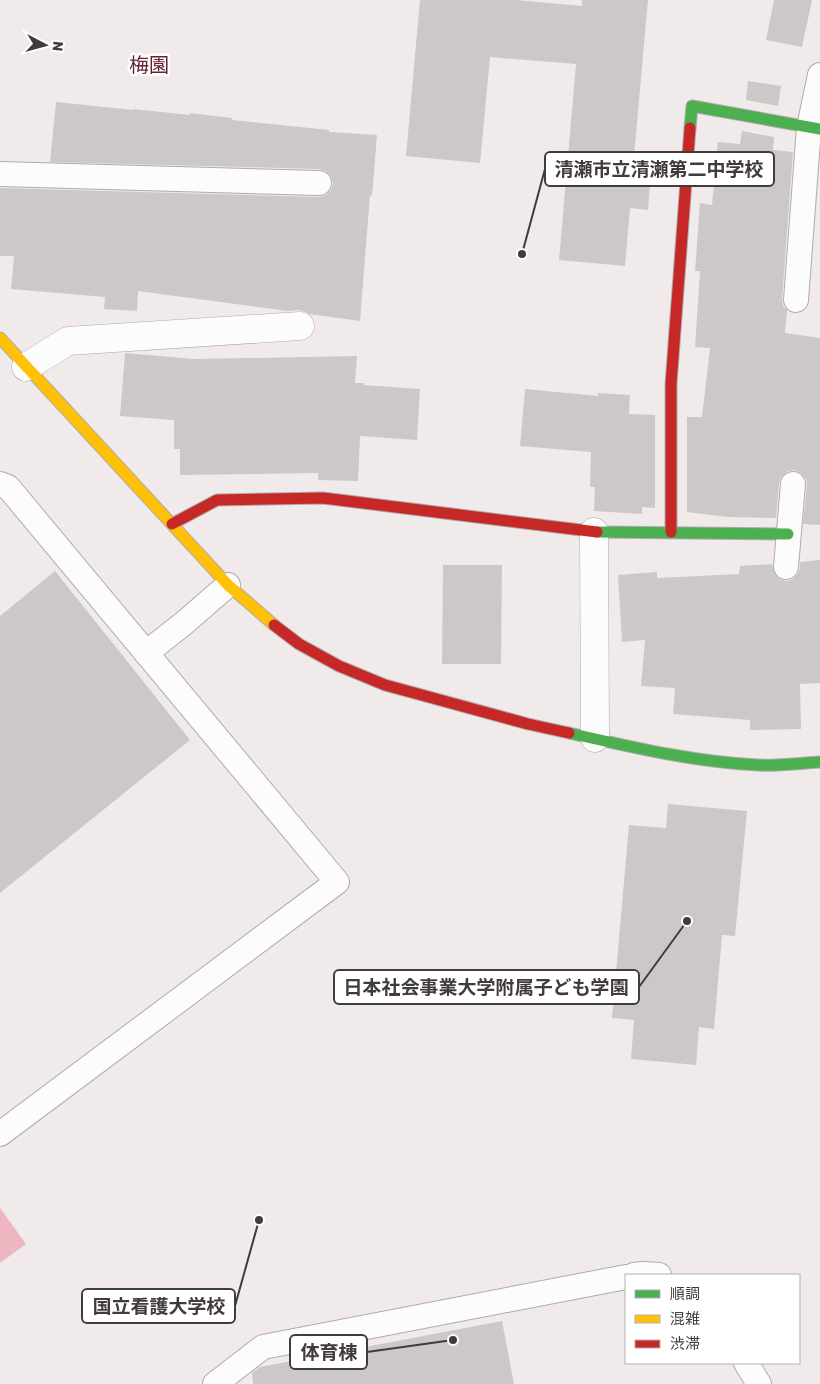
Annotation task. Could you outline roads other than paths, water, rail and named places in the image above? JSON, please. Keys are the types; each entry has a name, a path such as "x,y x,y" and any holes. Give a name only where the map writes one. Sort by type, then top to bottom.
{"street":[{"path":"671,532 670,384 692,106 814,128"},
{"path":"26,367 68,341 300,326"},
{"path":"0,338 228,585 264,617 299,644 339,666 393,688 528,724 655,752 717,762 761,765 820,762"},
{"path":"172,524 217,500 323,498 594,532 788,534"},
{"path":"594,532 595,738"}],"lane":[{"path":"796,300 820,75"},
{"path":"0,174 319,183"},
{"path":"0,484 8,487 337,882 0,1134"},
{"path":"786,567 793,484"},
{"path":"146,653 228,585"},
{"path":"215,1384 263,1347 625,1277"},
{"path":"747,1364 759,1384"}],"place":[{"name":"清瀬市立清瀬第二中学校","path":"522,254"},
{"name":"日本社会事業大学附属子ども学園","path":"687,921"},
{"name":"国立看護大学校","path":"259,1220"},
{"name":"体育棟","path":"453,1340"}],"district":[{"name":"梅園","path":"149,65"}]}
